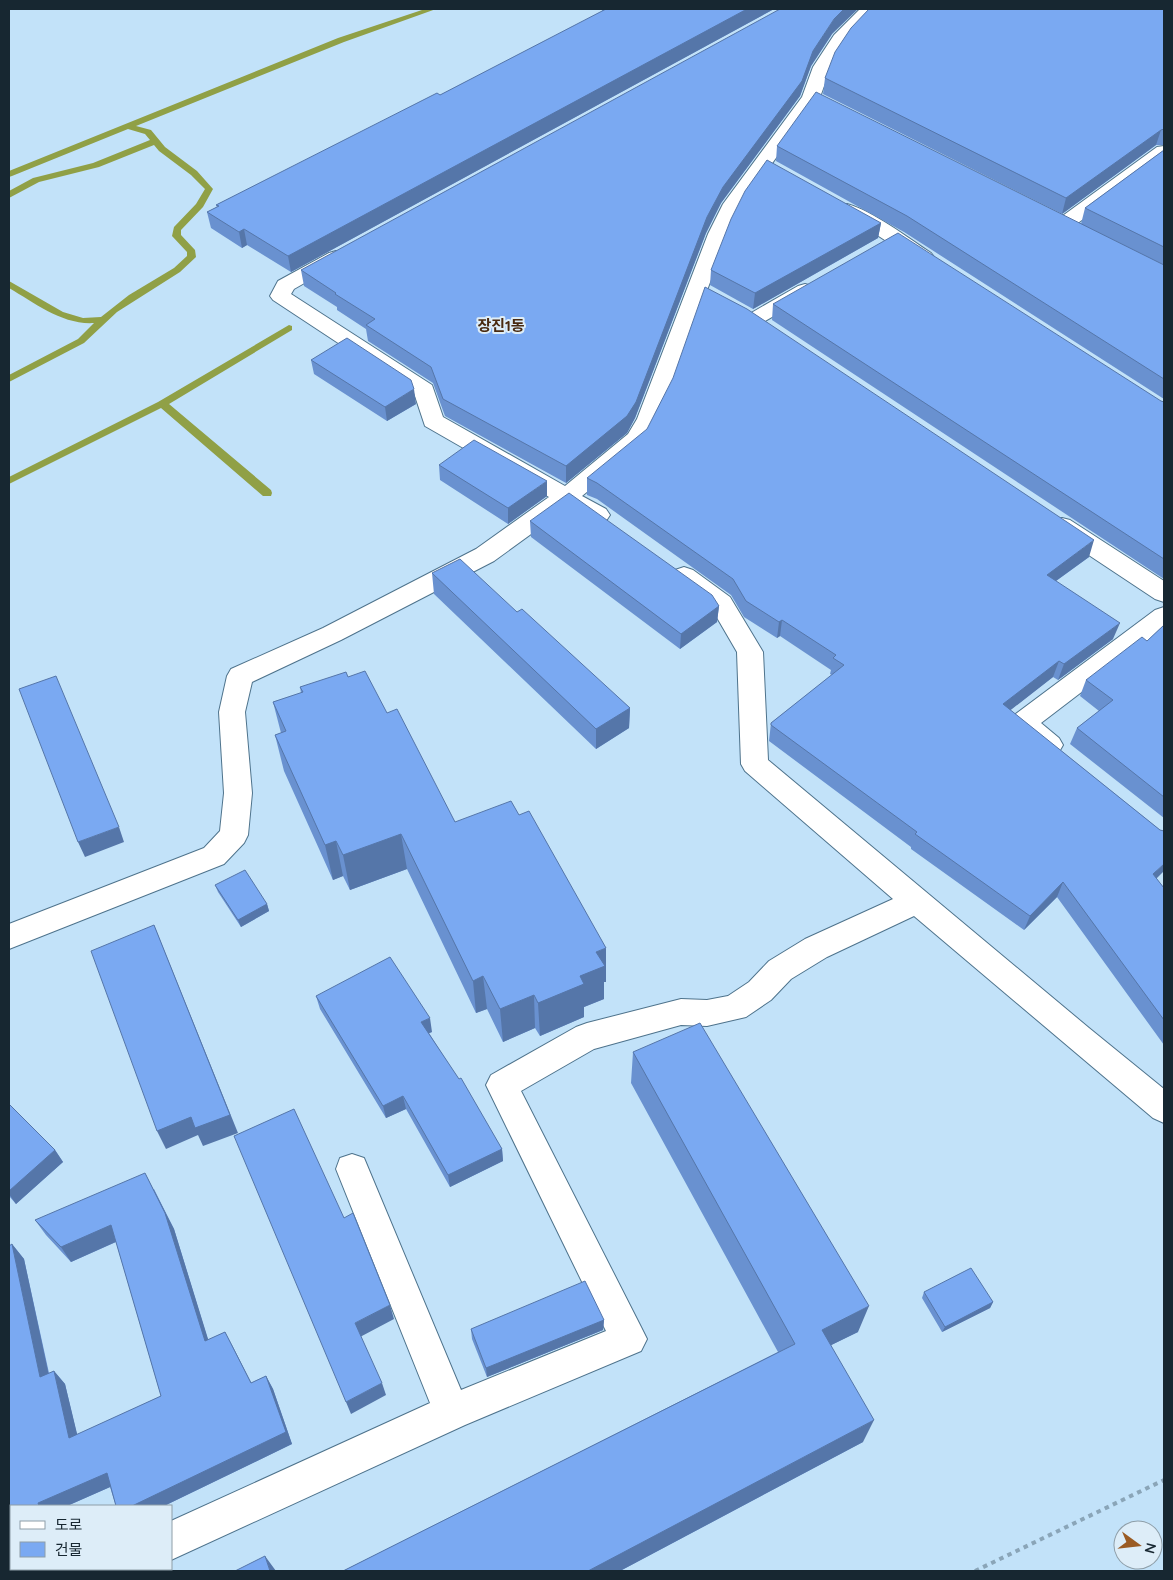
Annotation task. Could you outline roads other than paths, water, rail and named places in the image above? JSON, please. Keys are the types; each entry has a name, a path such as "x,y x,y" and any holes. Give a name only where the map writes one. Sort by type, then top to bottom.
{"street":[{"path":"9,937 214,856 234,834 238,793 232,712 240,676 332,634 484,554 567,496 637,439 706,294 718,234 733,204 771,168 820,101 822,67 840,39 861,16 871,9"},
{"path":"1046,215 1072,228 1164,151"},
{"path":"831,201 887,243 936,265"},
{"path":"353,247 285,285 280,296 424,390 433,421 588,508 620,530"},
{"path":"753,321 820,281"},
{"path":"1041,511 1164,594"},
{"path":"666,564 721,603 750,652 755,764 1078,1038 1164,1108"},
{"path":"1067,759 1022,723 1164,616"},
{"path":"172,1541 452,1412 629,1339 502,1085 586,1037 680,1012 707,1013 735,1008 760,991 780,970 816,948 917,901"},
{"path":"352,1169 452,1412"}],"waterway":[{"path":"9,174 341,40 432,9"},
{"path":"103,320 132,297 177,270 191,257 192,252 176,236 177,229 200,205 209,189 194,173 162,149 148,132 128,126"},
{"path":"9,195 18,188 36,180 96,165 155,141"},
{"path":"9,284 60,314 82,321 103,320"},
{"path":"9,379 81,341 103,320"},
{"path":"162,404 289,328"},
{"path":"9,481 162,404"},
{"path":"162,404 267,493"}],"district":[{"name":"장진1동","path":"501,325"}]}
